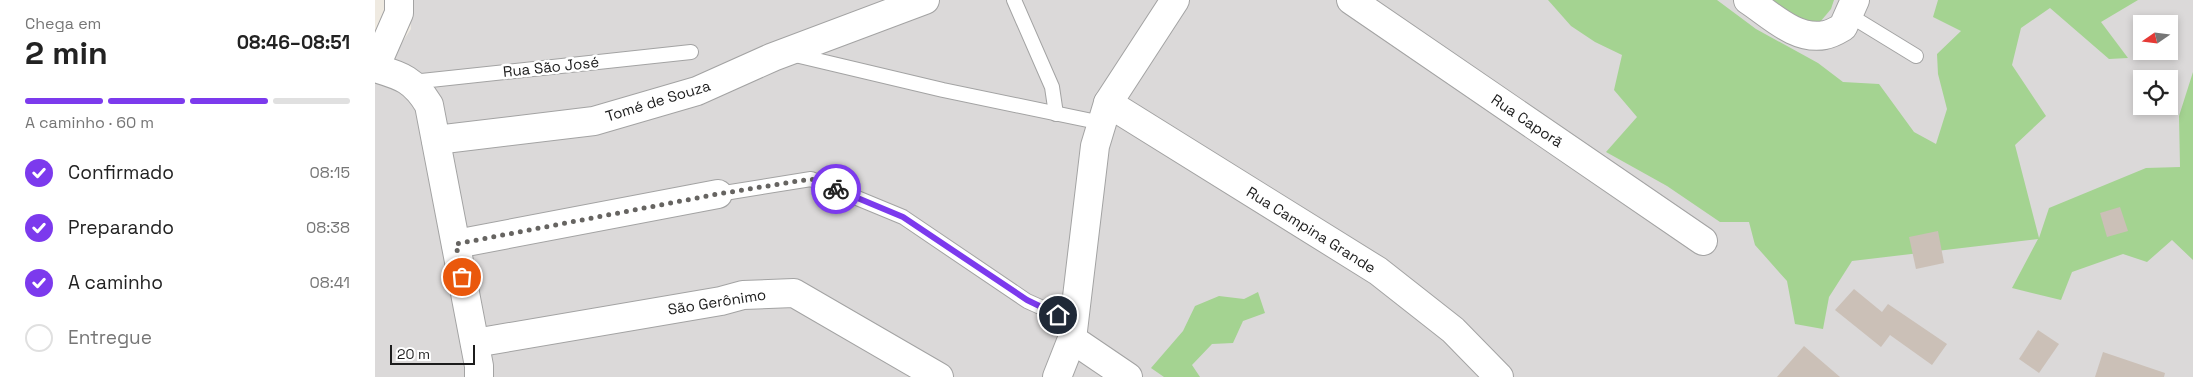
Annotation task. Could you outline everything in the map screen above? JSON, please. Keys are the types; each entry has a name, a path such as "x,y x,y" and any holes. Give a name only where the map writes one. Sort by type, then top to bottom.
{"street":[{"path":"399,0 399,13 380,48 399,75 421,91 429,105 475,343 479,377"},
{"name":"Tomé de Souza","path":"436,140 594,120 697,92 785,52 925,0"},
{"path":"1057,377 1073,331 1095,146 1105,113 1175,0"},
{"name":"Rua Caporã","path":"1351,0 1703,241"},
{"path":"1749,0 1785,26 1807,36 1826,35 1843,27 1852,8"},
{"name":"Rua Campina Grande","path":"1105,113 1379,271 1453,330 1499,377"},
{"path":"456,244 718,194"},
{"name":"São Gerônimo","path":"475,343 721,301 743,295 794,293 939,377"},
{"path":"1073,331 1128,377"}],"lane":[{"path":"1014,0 1052,87 1055,114"},
{"path":"1852,8 1916,56"},
{"name":"Rua São José","path":"411,82 691,52"},
{"path":"785,52 943,90 1055,114 1105,113"},
{"path":"718,194 811,179 903,217 1073,331"}],"shaded area":[{"path":"409,0 2193,0 2193,377 375,377 375,83 411,29"}],"green space":[{"path":"1548,0 1717,0 1756,29 1818,63 1843,82 1879,84 1914,132 1936,144 1947,109 1938,74 1937,54 1961,31 1933,17 1938,0 2138,0 2101,22 2128,58 2109,59 2050,8 2021,28 2012,65 2046,116 2015,145 2039,238 2049,208 2146,168 2180,167 2179,116 2193,72 2193,260 2172,240 2147,262 2123,254 2072,272 2061,300 2012,288 2038,239 1852,261 1829,297 1823,329 1795,324 1787,281 1755,245 1749,222 1720,222 1667,186 1606,152 1637,117 1614,90 1622,55 1595,42 1571,26"},
{"path":"1770,0 1834,0 1831,9 1815,28 1788,17"},
{"path":"1258,292 1265,313 1243,321 1233,343 1212,344 1192,365 1200,377 1164,377 1151,368 1183,331 1195,306 1219,296 1244,299"}],"building":[{"path":"2120,207 2128,231 2107,237 2100,213"},
{"path":"1938,231 1944,263 1916,269 1909,237"},
{"path":"1854,289 1882,312 1888,304 1947,344 1932,365 1890,335 1881,347 1835,310"},
{"path":"2038,330 2059,344 2039,373 2019,359"},
{"path":"1804,346 1840,377 1777,377"},
{"path":"2103,352 2165,373 2164,377 2095,377"}],"way so far":[{"path":"462,277 456,244 718,194 811,179 836,189"}],"route":[{"path":"836,189 903,217 1027,300 1058,315"}]}
